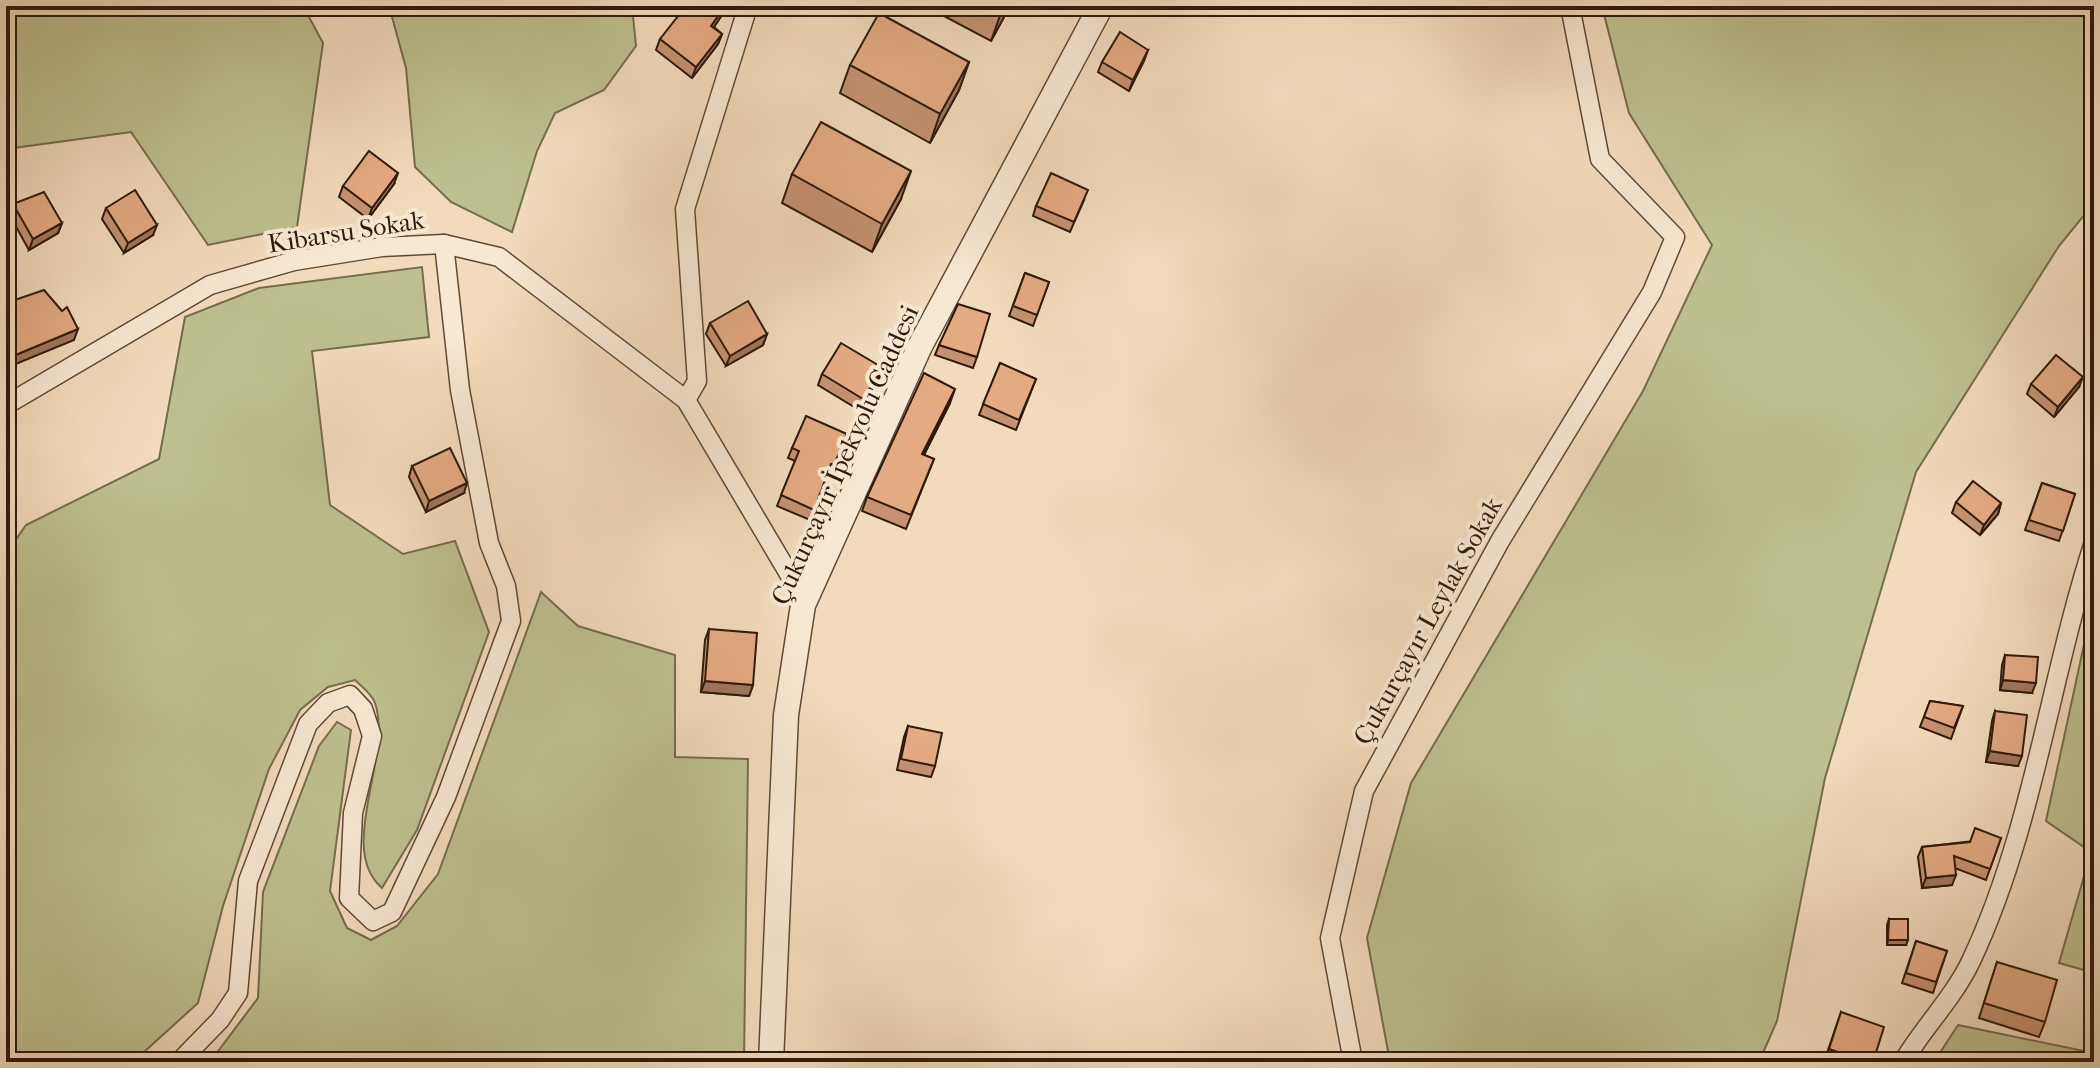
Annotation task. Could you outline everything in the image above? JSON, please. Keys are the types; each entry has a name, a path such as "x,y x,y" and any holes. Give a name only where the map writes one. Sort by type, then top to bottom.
{"street":[{"path":"686,400 697,381 685,209 748,6"},
{"name":"Çukurçayır İpekyolu Caddesi","path":"771,1062 786,715 805,601 920,346 1101,6"},
{"name":"Çukurçayır Leylak Sokak","path":"1353,1062 1330,938 1364,791 1500,541 1652,292 1675,237 1600,159 1570,6"},
{"path":"179,1062 220,1020 238,993 248,881 308,724 328,703 350,695 363,709 372,736 353,813 349,898 373,921 392,912 439,812 511,621 506,586 489,543 460,390 444,244"},
{"name":"Kibarsu Sokak","path":"6,405 210,285 294,261 382,247 444,244 499,257 686,400 805,601"},
{"path":"1903,1062 1970,963 2030,802 2080,584 2094,542"}],"green space":[{"path":"6,6 303,6 323,43 297,227 208,245 131,132 6,149"},
{"path":"389,6 632,6 636,46 604,90 555,113 537,151 512,232 451,202 415,167 406,68"},
{"path":"1602,6 2094,6 2094,203 2059,246 1916,472 1825,778 1777,1021 1759,1062 1390,1062 1367,938 1411,783 1643,391 1712,245 1629,113"},
{"path":"422,267 429,337 312,351 330,505 403,554 455,541 489,632 417,830 382,888 369,871 364,850 364,827 379,725 375,703 355,680 328,687 300,710 269,769 223,906 198,1003 133,1062 6,1062 6,554 26,525 159,459 185,317 259,288"},
{"path":"541,592 578,626 675,655 675,757 748,759 744,1062 210,1062 258,998 263,892 319,746 337,722 351,730 330,891 347,928 371,940 397,926 438,874"},
{"path":"2094,598 2094,973 2059,963 2091,852 2046,821"},
{"path":"1958,1025 2094,1053 2094,1062 1934,1062"}],"building":[{"path":"686,6 725,6 711,26 722,34 696,67 660,39"},
{"path":"988,6 1005,6 1001,13"},
{"path":"879,13 969,62 940,114 850,65"},
{"path":"1120,32 1148,50 1133,80 1102,62"},
{"path":"821,122 911,171 882,224 792,174"},
{"path":"369,151 398,173 372,208 343,186"},
{"path":"1051,173 1088,190 1074,222 1036,206"},
{"path":"135,190 157,225 128,243 106,208"},
{"path":"44,192 62,223 33,239 13,204"},
{"path":"1025,273 1049,282 1037,315 1013,306"},
{"path":"44,290 62,311 67,307 78,329 6,359 6,303"},
{"path":"748,301 767,334 730,356 710,323"},
{"path":"958,304 990,314 977,357 939,345"},
{"path":"841,343 883,368 863,399 822,374"},
{"path":"2056,355 2083,377 2058,407 2031,384"},
{"path":"1000,363 1036,379 1019,420 983,404"},
{"path":"924,373 955,389 922,454 934,459 911,515 867,497"},
{"path":"806,416 847,434 834,465 831,464 814,510 781,495 799,451 792,448"},
{"path":"450,448 467,483 429,501 412,466"},
{"path":"1973,481 2001,503 1984,525 1956,502"},
{"path":"2042,483 2075,494 2063,531 2029,520"},
{"path":"709,629 757,633 753,685 705,681"},
{"path":"2005,655 2038,657 2036,683 2003,680"},
{"path":"1930,701 1963,706 1954,728 1924,717"},
{"path":"1995,711 2027,715 2022,756 1990,751"},
{"path":"908,726 942,733 935,766 901,759"},
{"path":"1975,828 2001,838 1990,869 1954,856 1956,875 1926,878 1922,847 1970,842"},
{"path":"1889,919 1908,919 1908,940 1888,940"},
{"path":"1916,941 1947,951 1936,982 1906,973"},
{"path":"1997,962 2057,980 2045,1022 1984,1003"},
{"path":"1841,1012 1884,1027 1873,1062 1829,1049"}]}
